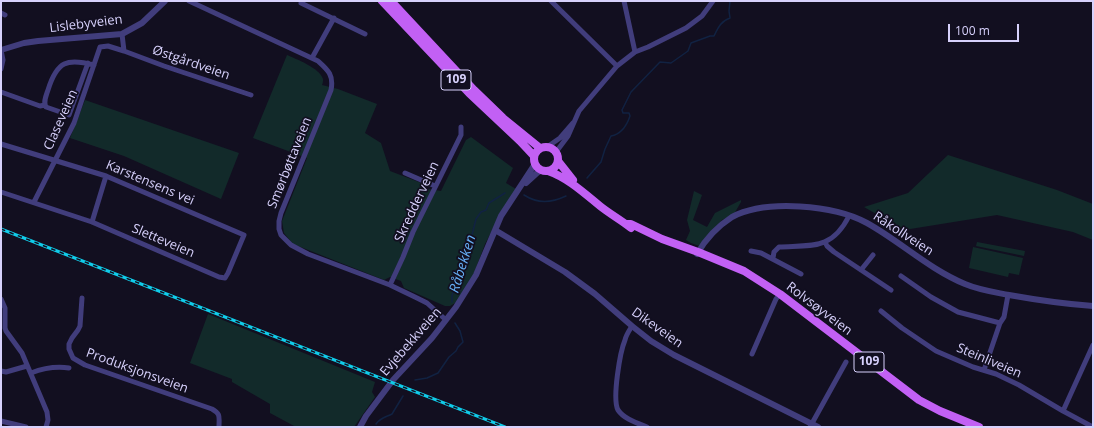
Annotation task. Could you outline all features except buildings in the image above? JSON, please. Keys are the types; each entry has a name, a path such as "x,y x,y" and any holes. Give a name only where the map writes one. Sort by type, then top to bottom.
{"main road":[{"name":"109","path":"382,1 469,93 534,156"},
{"name":"109","path":"391,1 474,90 504,118 544,147 552,148 556,152 558,161"},
{"path":"535,164 534,156 536,151 544,147"},
{"path":"545,171 556,166 558,161"},
{"name":"Rolvsøyveien","path":"558,161 581,190"},
{"name":"109","path":"535,164 545,171"},
{"name":"Rolvsøyveien","path":"545,171 556,174 581,190 610,213 628,224 629,227 646,235 700,254 746,274 780,294 919,400 940,411 978,427"}],"street":[{"name":"Lislebyveien","path":"1,50 20,44 38,41 122,34 142,23 165,1"},
{"name":"Smørbøttaveien","path":"189,1 318,61 327,69 332,78 332,84 278,221 285,240 300,250 390,285 427,303 446,320"},
{"path":"551,1 617,66"},
{"path":"624,1 635,52"},
{"path":"544,147 560,138 573,122 584,104 617,66 635,52 686,28 702,16 713,1"},
{"path":"301,3 365,34"},
{"path":"312,58 334,18"},
{"path":"122,34 124,51"},
{"name":"Østgårdveien","path":"104,46 124,51 251,95"},
{"name":"Claseveien","path":"34,202 74,123 100,47 104,46"},
{"path":"1,50 3,60 1,69"},
{"path":"45,105 51,79 58,68 70,62 77,61 94,65"},
{"path":"1,92 40,106 45,105 48,108 69,115 88,63"},
{"path":"556,152 568,136 573,122"},
{"name":"Skredderveien","path":"390,285 435,186 461,135 461,127"},
{"name":"Karstensens vei","path":"1,144 106,176 244,235 225,278"},
{"name":"Evjebekkveien","path":"360,427 366,416 392,380 432,338 456,307 476,275 501,216 535,164"},
{"name":"Evjebekkveien","path":"521,186 545,171"},
{"path":"405,173 435,186"},
{"path":"92,222 106,176"},
{"name":"Sletteveien","path":"1,192 92,222 225,278"},
{"name":"Råkollveien","path":"700,254 707,240 716,230 732,217 744,212 761,208 800,206 828,210 867,223 952,278 983,290 1040,301 1069,305 1093,306"},
{"path":"773,258 774,252 779,247 810,245 825,242 835,236 843,228 849,216"},
{"name":"Dikeveien","path":"495,230 565,272 595,294 651,341 674,355 811,425 818,427"},
{"path":"825,242 834,252 890,290"},
{"path":"752,251 757,251 773,258 801,274"},
{"path":"861,270 872,255"},
{"path":"901,276 931,297 958,312 1000,323"},
{"path":"752,354 776,299 780,294"},
{"path":"984,370 1000,323 1004,317 1008,295"},
{"name":"Produksjonsveien","path":"82,298 80,326 69,344 69,349 73,358 85,365 212,409 219,414 219,427"},
{"path":"1,299 5,308 6,331 22,353 47,412 48,420 46,427"},
{"name":"Steinliveien","path":"881,311 902,328 936,351 1019,385 1093,427"},
{"path":"632,326 623,346 617,379 615,398 616,405 621,414 647,427"},
{"path":"1063,411 1093,345"},
{"path":"811,425 846,362"},
{"path":"1,371 6,372 27,366"},
{"path":"31,373 40,369 56,366 69,368"},
{"path":"1,421 26,427"}],"green space":[{"path":"287,55 307,64 317,71 323,79 322,85 338,89 377,104 365,133 381,143 390,171 424,184 428,189 441,191 466,140 471,137 513,168 506,183 516,189 504,207 485,244 473,276 457,302 450,306 445,306 404,288 401,281 390,277 384,280 293,244 284,233 282,221 307,158 253,138"},
{"path":"85,100 239,153 221,199 124,156 70,138"},
{"path":"948,155 1057,190 1093,204 1093,240 1073,232 997,215 904,230 864,207 908,193"},
{"path":"694,191 702,195 693,220 707,227 715,213 741,200 734,214 722,220 699,246 686,240 690,231 687,220"},
{"path":"977,242 1025,251 1024,256 976,246"},
{"path":"973,247 1023,258 1019,275 1009,273 1008,277 969,268"},
{"path":"208,314 375,382 372,392 375,397 354,427 296,427 270,413 270,404 232,382 232,379 190,363"}],"waterway":[{"name":"Råbekken","path":"587,178 601,162 611,136 624,129 630,116 629,113 623,113 622,110 631,92 660,62 671,63 688,51 691,43 714,36 722,23 730,18 730,1"},
{"name":"Råbekken","path":"452,302 454,289 461,275 470,249 476,219 481,212 486,210 489,203 505,193"},
{"name":"Råbekken","path":"524,195 534,200 545,202 566,196"},
{"name":"Råbekken","path":"415,380 427,378 438,373 449,357 463,342 460,331 455,323"},
{"path":"376,424 381,419 392,414 403,396"}],"railway":[{"path":"1,229 505,427"}]}
